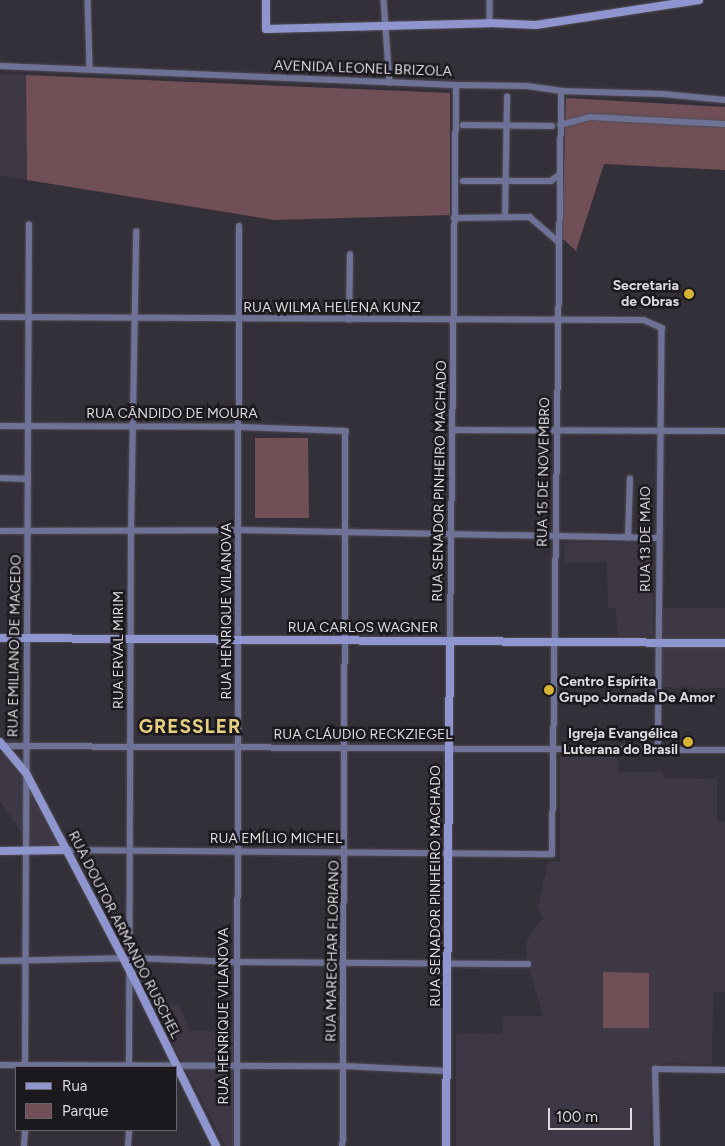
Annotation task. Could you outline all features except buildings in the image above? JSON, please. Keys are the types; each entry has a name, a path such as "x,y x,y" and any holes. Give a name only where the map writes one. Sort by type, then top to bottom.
{"main road":[{"path":"266,0 266,29 490,23 536,24 699,0"},
{"name":"RUA CARLOS WAGNER","path":"0,638 725,643"},
{"name":"RUA SENADOR PINHEIRO MACHADO","path":"446,1146 449,964 450,641"},
{"name":"RUA DOUTOR ARMANDO RUSCHEL","path":"1,744 26,773 132,975 176,1066"},
{"name":"RUA EMÍLIO MICHEL","path":"0,851 66,850"},
{"name":"RUA DOUTOR ARMANDO RUSCHEL","path":"178,1070 216,1146"}],"street":[{"path":"88,0 90,69"},
{"path":"384,0 384,25 390,82"},
{"path":"490,0 490,23"},
{"name":"AVENIDA LEONEL BRIZOLA","path":"0,66 456,85 528,86 561,91 664,94 725,100"},
{"name":"RUA SENADOR PINHEIRO MACHADO","path":"450,641 454,430 453,321 456,85"},
{"name":"RUA 15 DE NOVEMBRO","path":"552,854 552,642 558,430 557,322 561,91"},
{"path":"505,217 507,97"},
{"path":"560,125 590,118 725,124"},
{"path":"463,125 552,126"},
{"path":"463,181 551,181 559,175"},
{"path":"454,218 530,217 558,241"},
{"name":"RUA EMILIANO DE MACEDO","path":"25,1066 28,225"},
{"name":"RUA HENRIQUE VILANOVA","path":"237,1146 236,962 241,427 239,226"},
{"name":"RUA ERVAL MIRIM","path":"129,1066 132,975 130,851 131,531 136,232"},
{"path":"348,320 350,255"},
{"name":"RUA WILMA HELENA KUNZ","path":"0,317 557,322 644,320 662,328"},
{"name":"RUA 13 DE MAIO","path":"658,750 659,430 662,328"},
{"name":"RUA CÂNDIDO DE MOURA","path":"0,426 343,428"},
{"name":"RUA MARECHAR FLORIANO","path":"343,428 348,436 346,963 343,1146"},
{"path":"454,430 725,431"},
{"path":"0,478 28,479"},
{"path":"628,538 630,479"},
{"path":"0,531 240,530 659,538"},
{"name":"RUA CLÁUDIO RECKZIEGEL","path":"1,744 26,746 725,750"},
{"name":"RUA EMÍLIO MICHEL","path":"66,850 552,854"},
{"path":"0,961 132,958 236,962 528,964"},
{"path":"0,1065 25,1066"},
{"path":"176,1066 344,1066 446,1072"},
{"path":"656,1146 656,1070 725,1070"},
{"path":"24,1146 25,1131"},
{"path":"128,1131 128,1146"}],"shaded area":[{"path":"0,74 26,75 27,180 0,176"},
{"path":"653,542 653,636 617,636 616,608 608,608 607,562 564,562 564,543"},
{"path":"663,608 725,608 725,688 662,687"},
{"path":"0,748 20,771 59,846 30,846 0,801"},
{"path":"560,756 617,756 618,772 663,772 663,778 717,779 717,822 725,822 725,992 713,992 712,1064 651,1063 650,1146 456,1146 456,1033 502,1034 503,1016 543,1016 528,964 526,943 534,928 543,919 538,907 548,862 560,862"},
{"path":"153,1004 179,1004 190,1031 233,1031 233,1146 225,1146"}],"green space":[{"path":"26,75 450,93 450,215 274,220 27,180"},
{"path":"566,98 725,107 725,170 604,164 576,251 562,238"},
{"path":"255,438 308,438 309,518 255,518"},
{"path":"603,972 649,973 649,1028 603,1028"}],"place":[{"name":"Secretaria de Obras","path":"689,294"},
{"name":"Centro Espírita Grupo Jornada De Amor","path":"549,690"},
{"name":"Igreja Evangélica Luterana do Brasil","path":"688,742"}],"district":[{"name":"GRESSLER","path":"190,727"}]}
